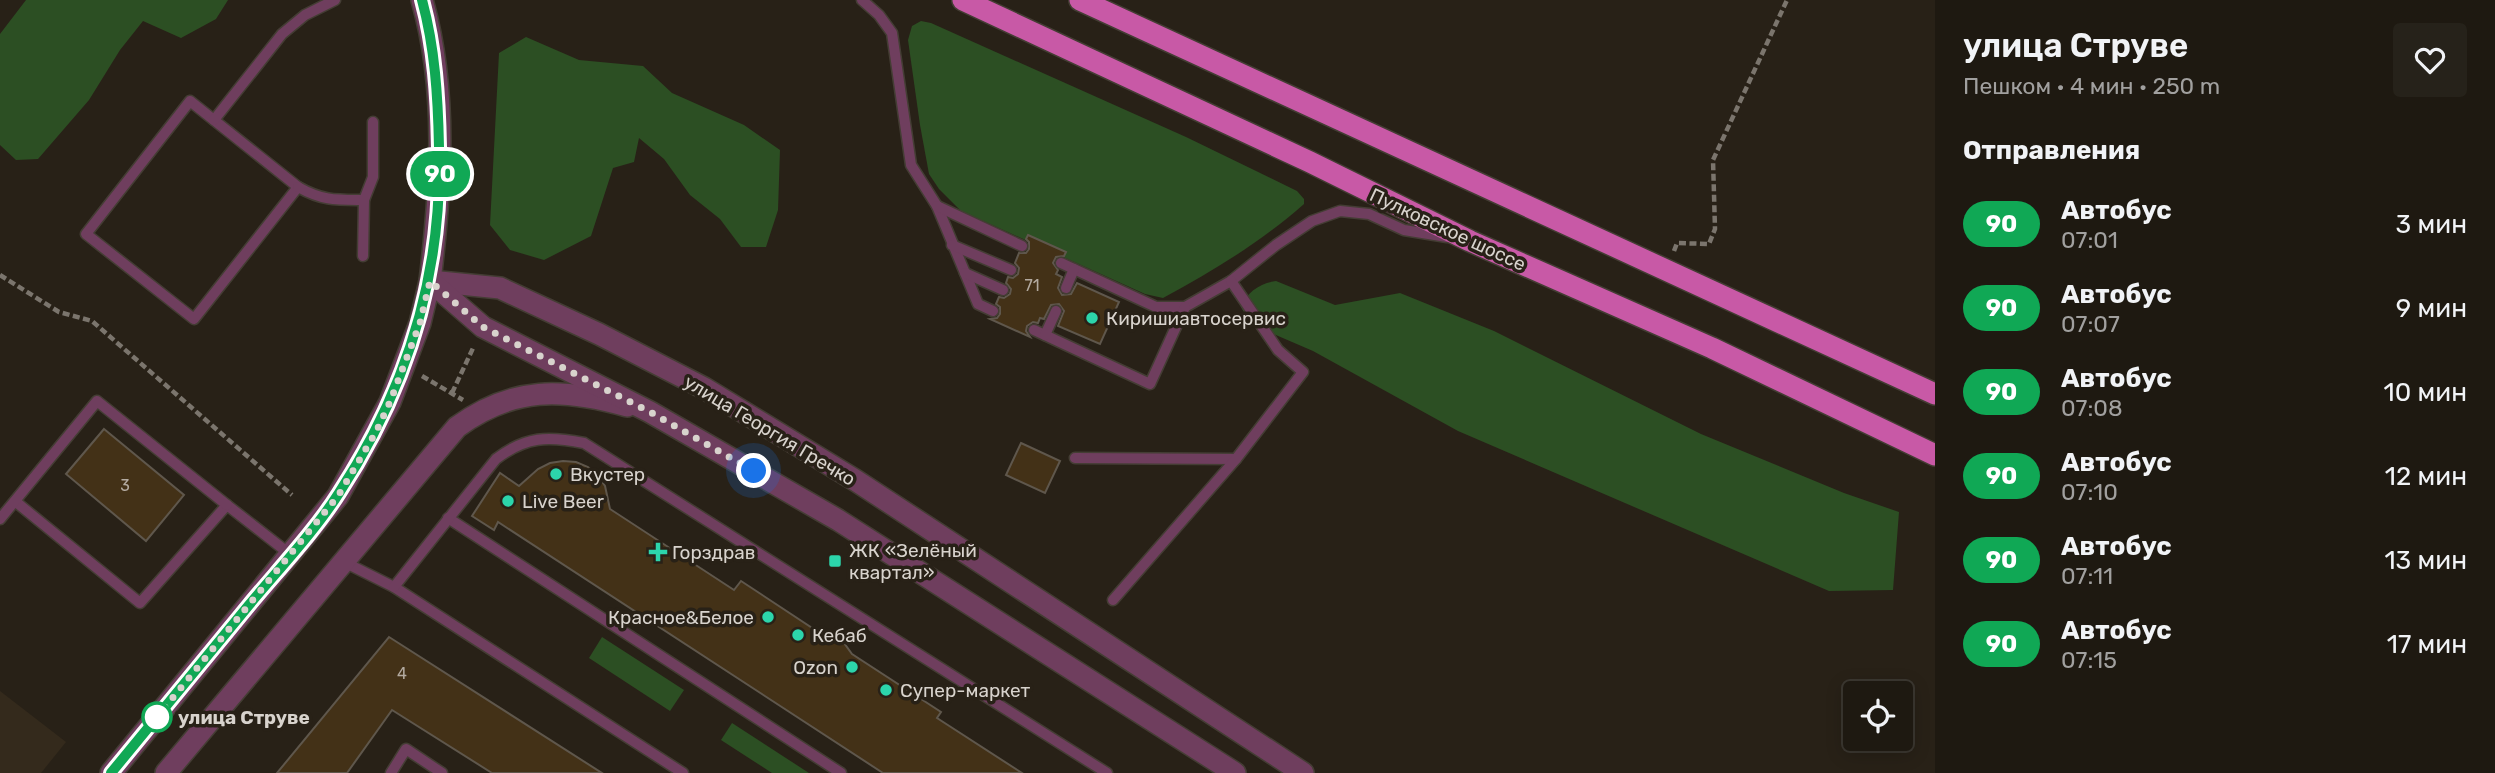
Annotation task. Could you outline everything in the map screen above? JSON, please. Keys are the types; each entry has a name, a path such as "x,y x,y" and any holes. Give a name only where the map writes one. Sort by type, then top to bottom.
{"highway":[{"name":"Пулковское шоссе","path":"963,0 1310,162 1470,241 1712,348 1935,455"},
{"path":"1080,0 1935,394"}],"street":[{"path":"111,773 338,496 376,432 405,364 420,323 430,281 439,205 438,109 434,61 422,0"},
{"path":"430,281 483,327 650,412 838,520 1235,773"},
{"name":"улица Георгия Гречко","path":"430,281 500,288 599,334 704,388 855,480 1303,773"},
{"path":"166,773 457,427 496,403 534,394 587,395 650,412"}],"lane":[{"path":"214,120 282,34 305,15 335,0"},
{"path":"862,0 879,15 892,33 911,165 937,206 978,304 993,312"},
{"path":"298,187 194,319 86,234 190,101 298,187 328,200 364,200"},
{"path":"363,256 364,200 373,177 373,122"},
{"path":"937,206 1022,246"},
{"path":"1061,263 1156,307 1185,307 1231,281 1276,245 1312,221 1340,211 1369,214 1404,230 1470,241"},
{"path":"952,245 1012,270"},
{"path":"1066,288 1074,270"},
{"path":"965,273 1003,290"},
{"path":"1113,600 1236,459 1303,372 1278,349 1231,281"},
{"path":"1034,330 1150,384 1185,307"},
{"path":"1045,335 1051,311"},
{"path":"0,519 97,401 291,555"},
{"path":"394,587 496,459 510,448 537,439 584,443 1107,773"},
{"path":"1075,458 1236,459"},
{"path":"16,502 140,603 228,505"},
{"path":"448,518 841,773"},
{"path":"344,562 394,587 683,773"},
{"path":"391,773 406,749 442,773"}],"path":[{"path":"1665,271 1677,243 1709,244 1715,229 1713,160 1787,0"},
{"path":"0,275 59,312 92,321 292,495"},
{"path":"452,393 477,339"},
{"path":"420,374 466,402"}],"shaded area":[{"path":"0,691 66,742 41,773 0,773"}],"green space":[{"path":"26,0 228,0 216,19 181,38 143,21 120,50 89,100 38,159 16,160 0,145 0,34"},
{"path":"921,21 931,23 1186,137 1297,191 1304,199 1304,204 1236,255 1163,298 1145,294 961,211 939,189 929,174 908,40 912,26"},
{"path":"526,37 579,60 643,66 672,93 744,125 780,150 778,210 766,247 741,247 720,219 690,195 664,159 639,138 634,162 613,168 591,236 544,260 510,250 490,225 499,53"},
{"path":"1276,281 1335,305 1400,293 1494,331 1701,434 1844,493 1899,512 1893,590 1829,591 1458,431 1313,351 1250,324 1241,307 1247,297 1255,289"},
{"path":"602,637 684,690 670,711 589,658"},
{"path":"732,723 809,773 772,773 721,740"}],"building":[{"path":"1028,235 1066,252 1064,256 1056,257 1053,263 1058,270 1056,274 1062,277 1058,288 1062,295 1071,294 1077,283 1119,302 1100,344 1058,326 1064,311 1059,304 1051,305 1044,319 1040,318 1038,323 1033,322 1027,326 1026,331 1030,337 990,319 997,318 1000,314 1000,307 996,304 999,297 1004,298 1010,294 1011,289 1006,283 1008,277 1013,278 1018,274 1019,268 1015,263 1019,253 1026,253 1029,249 1026,239"},
{"path":"104,429 184,495 146,541 66,474"},
{"path":"1021,443 1060,461 1045,493 1006,475"},
{"path":"563,461 588,467 598,476 605,486 610,509 734,590 741,581 832,641 844,643 852,654 941,712 937,718 1022,773 883,773 498,522 494,530 472,516 500,473 519,486 538,469"},
{"path":"389,637 602,773 492,773 392,710 347,773 277,773"}],"bus line":[{"name":"90","path":"111,773 338,496 376,432 390,402 420,323 430,281 439,205 438,109 434,61 422,0"}],"place":[{"name":"Киришиавтосервис","path":"1092,318"},
{"name":"Вкустер","path":"556,474"},
{"name":"Live Beer","path":"508,501"},
{"name":"Горздрав","path":"658,552"},
{"name":"ЖК «Зелёный квартал»","path":"835,561"},
{"name":"Красное&Белое","path":"768,617"},
{"name":"Кебаб","path":"798,635"},
{"name":"Ozon","path":"852,667"},
{"name":"Супер-маркет","path":"886,690"},
{"name":"улица Струве","path":"157,717"}],"route":[{"path":"157,717 338,496 376,432 390,402 420,323 430,281 483,327 650,412 754,471"}]}
